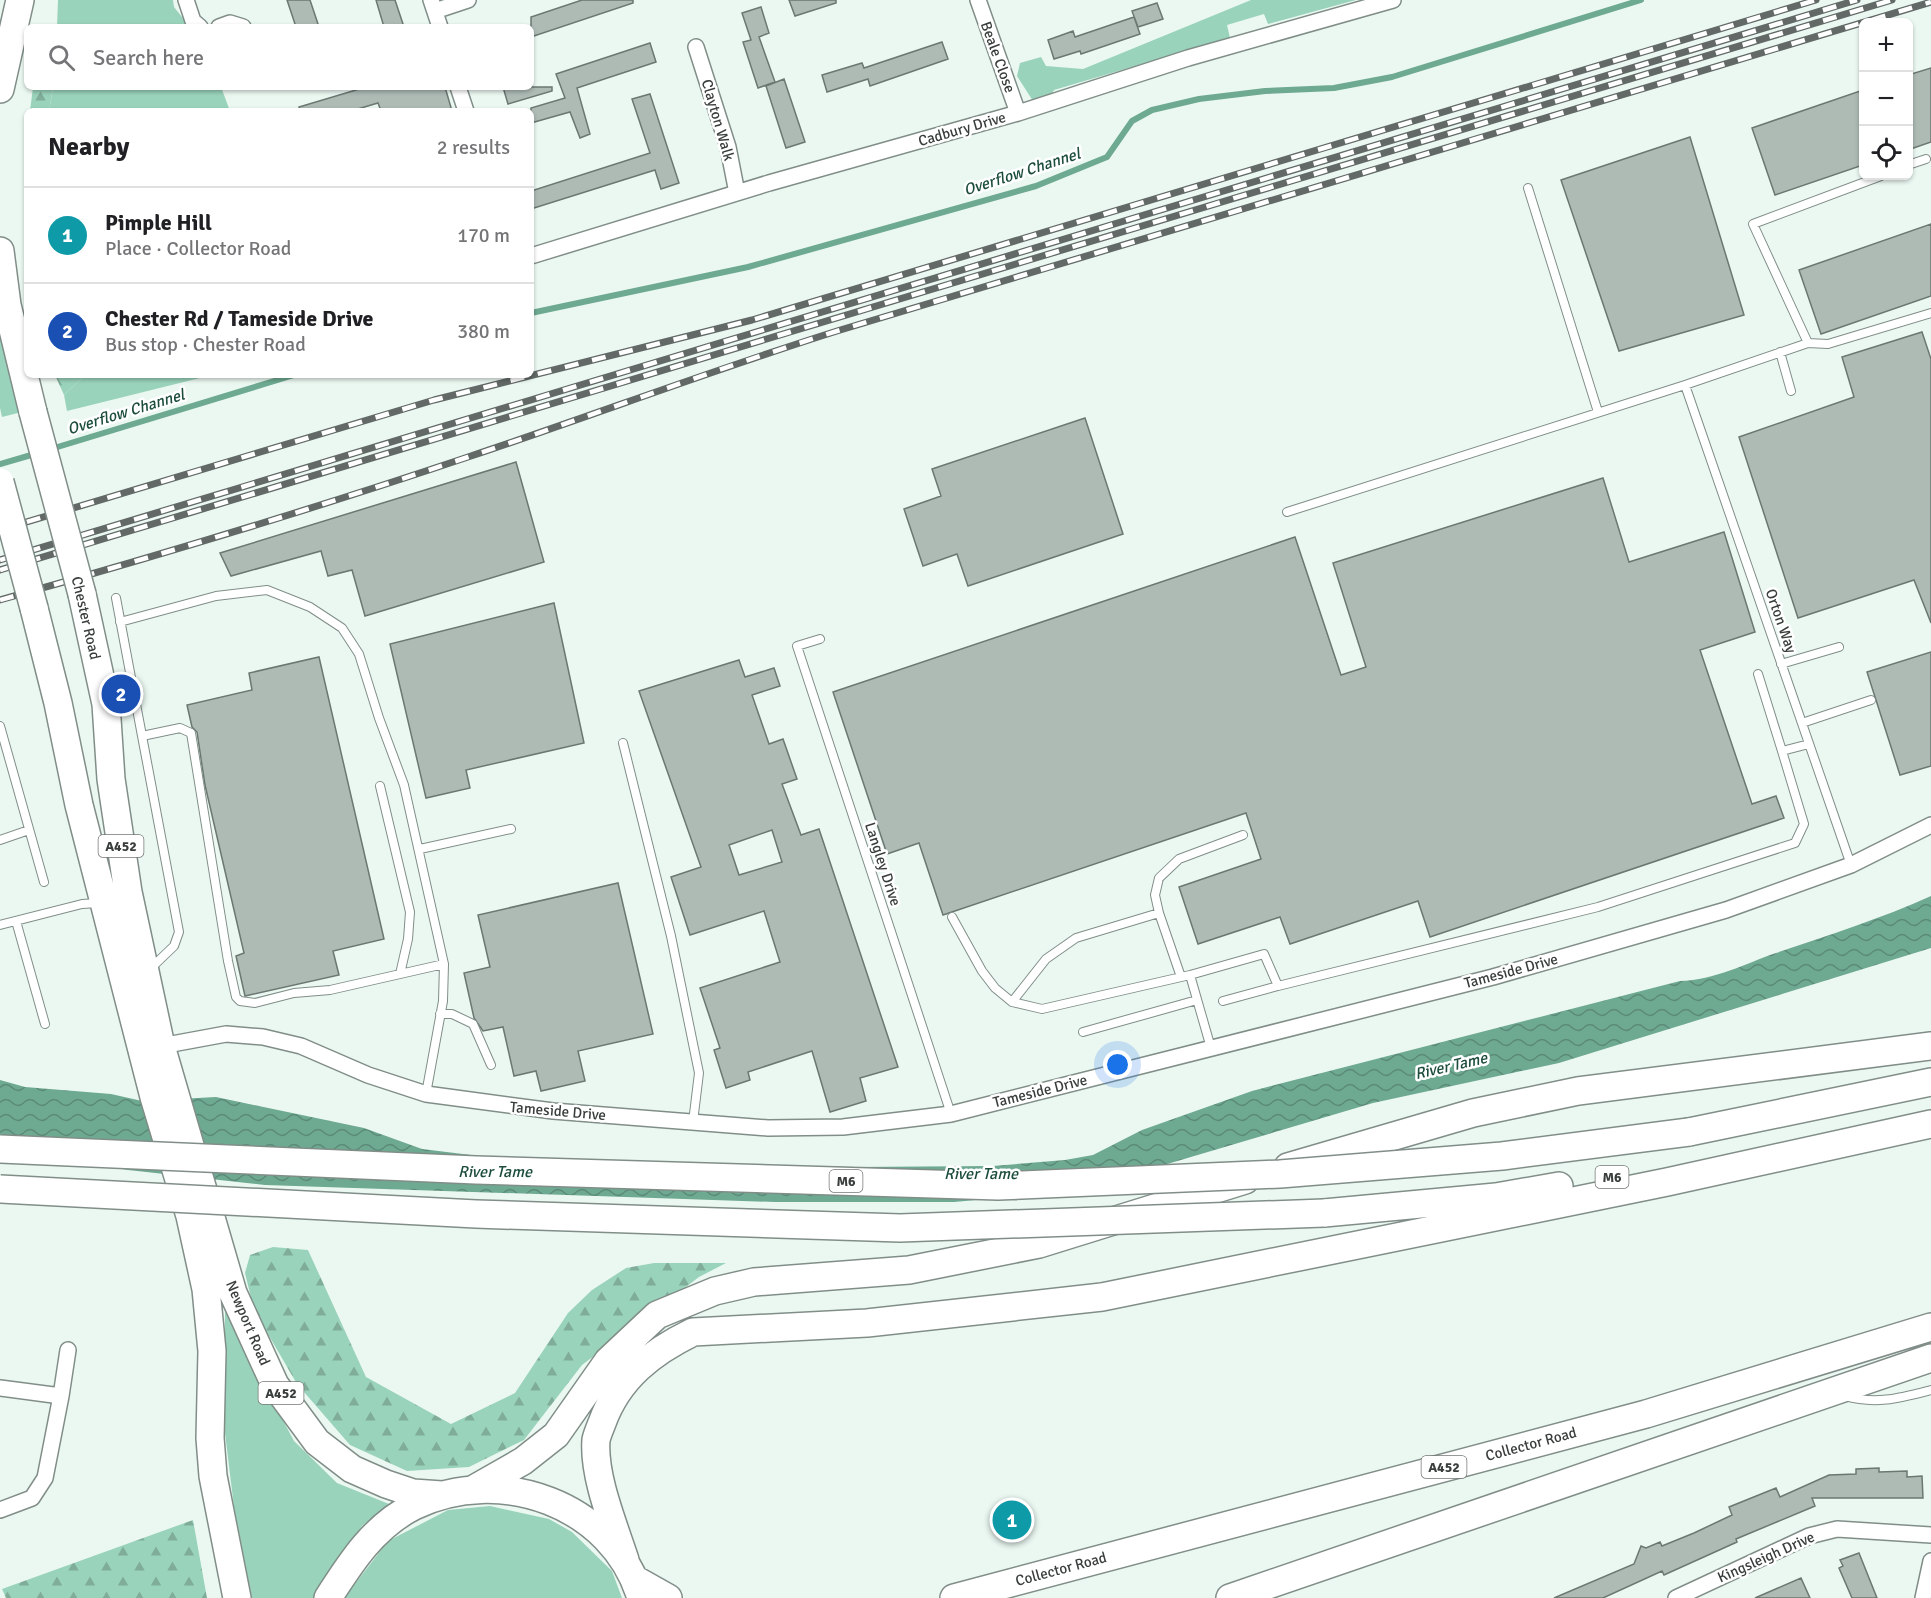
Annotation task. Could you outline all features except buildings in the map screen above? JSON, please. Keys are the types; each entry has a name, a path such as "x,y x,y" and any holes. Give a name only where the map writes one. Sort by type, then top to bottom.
{"highway":[{"path":"0,89 20,0"},
{"name":"Chester Road","path":"0,251 7,305 24,375"},
{"name":"Chester Road","path":"25,378 82,594 106,704 118,830 128,892 147,972 161,1046 164,1096"},
{"name":"A452","path":"0,482 58,703 79,805 105,902 164,1096"},
{"path":"474,1489 524,1461 556,1435 608,1361 657,1315 715,1291 754,1282 909,1270 1040,1244 1144,1210 1512,1103 1652,1080 1931,1046"},
{"name":"M6","path":"0,1149 476,1170 998,1186 1292,1173 1502,1156 1689,1132 1931,1082"},
{"name":"Newport Road","path":"164,1096 200,1212 232,1293 275,1385 317,1442 352,1469 413,1493 442,1495"},
{"name":"M6","path":"0,1189 476,1214 900,1228 1324,1213 1496,1197 1871,1137 1931,1124"},
{"path":"634,1580 603,1491 596,1440 609,1405 638,1366 668,1345 693,1332 867,1323 1102,1297 1656,1184 1871,1137"},
{"name":"Newport Road","path":"200,1212 212,1351 210,1438 213,1476 237,1598"},
{"name":"Collector Road","path":"954,1598 1646,1413 1931,1327"},
{"path":"1230,1598 1931,1358"},
{"path":"328,1598 363,1545 392,1520 414,1506 442,1495 474,1489 522,1493 547,1498 569,1508 587,1521 634,1580 668,1598"}],"street":[{"path":"186,0 193,21 196,24"},
{"path":"439,24 433,6 468,0"},
{"name":"Beale Close","path":"978,0 1018,113"},
{"name":"Cadbury Drive","path":"534,255 738,193 1018,113 1188,58 1393,0"},
{"name":"Clayton Walk","path":"696,47 728,147 738,193"},
{"path":"459,90 465,108"},
{"name":"Tameside Drive","path":"161,1046 226,1034 263,1037 301,1046 368,1075 426,1094 484,1104 693,1123 768,1128 843,1127 951,1114 1548,961 1726,910 1851,865 1931,825"},
{"path":"0,1510 32,1498 45,1478 68,1350"},
{"path":"0,1388 61,1396"},
{"name":"Kingsleigh Drive","path":"1676,1598 1809,1536 1828,1531 1837,1529 1931,1535"},
{"path":"1923,1598 1931,1561"}],"lane":[{"path":"1913,163 1926,159"},
{"path":"1808,343 1753,224 1870,180"},
{"path":"1528,188 1598,412"},
{"path":"1287,512 1685,386 1808,343 1828,344 1931,314"},
{"path":"1780,352 1791,391"},
{"name":"Orton Way","path":"1685,386 1851,865"},
{"path":"120,622 216,596 267,590 310,607 342,628 359,654 379,718 404,785 444,964 444,987 426,1094"},
{"path":"116,598 179,932 174,946 147,972"},
{"name":"Langley Drive","path":"820,639 797,646 951,1114"},
{"path":"1781,664 1839,647"},
{"path":"1224,1001 1598,907 1795,843 1804,824 1758,674"},
{"path":"1802,723 1871,700"},
{"path":"0,726 44,882"},
{"path":"142,736 180,728 191,734 228,961 236,997 240,1001 255,1003 294,993 330,990 444,964"},
{"path":"623,743 671,936 699,1073 693,1123"},
{"path":"1782,751 1809,744"},
{"path":"380,786 410,912 408,939 400,974"},
{"path":"420,849 511,829"},
{"path":"0,840 29,830"},
{"path":"1181,978 1155,895 1159,878 1179,859 1243,835"},
{"path":"0,925 82,904 105,902"},
{"path":"1012,1002 1046,959 1076,938 1159,913"},
{"path":"952,917 982,971 1012,1002 1042,1009 1181,978 1264,954 1278,986"},
{"path":"16,921 45,1024"},
{"path":"1190,975 1211,1048"},
{"path":"1083,1032 1197,1000"},
{"path":"440,1014 452,1014 473,1024 491,1065"},
{"path":"1832,1393 1866,1402 1889,1401 1931,1390"}],"green space":[{"path":"58,0 173,0 174,7 188,24 57,24"},
{"path":"1251,0 1356,0 1268,24 1264,14 1227,25 1230,38 1054,90 1050,97 1033,101 1017,76 1020,63 1041,57 1046,66 1083,69"},
{"path":"33,90 52,90 50,108 30,108"},
{"path":"52,90 222,90 229,108 50,108"},
{"path":"0,314 22,412 2,417 0,408"},
{"path":"56,378 82,378 64,395"},
{"path":"82,378 200,378 67,411 64,395"},
{"path":"273,1247 308,1250 366,1377 451,1424 515,1393 568,1313 592,1290 626,1268 654,1263 726,1263 699,1277 582,1365 524,1440 469,1467 407,1471 350,1445 297,1384 254,1310 245,1273 250,1255"},
{"path":"225,1311 294,1441 337,1483 389,1504 362,1526 315,1598 252,1598 234,1507 224,1425"},
{"path":"490,1506 549,1519 572,1532 612,1571 622,1598 344,1598 388,1541 448,1510"},
{"path":"193,1520 207,1598 6,1598 2,1589"}],"water":[{"name":"River Tame","path":"1931,896 1931,948 1559,1063 1373,1103 1076,1191 954,1202 775,1202 265,1185 128,1170 59,1157 0,1142 0,1080 25,1087 111,1094 142,1101 216,1097 364,1128 422,1149 512,1160 854,1167 993,1166 1065,1160 1093,1155 1142,1130 1252,1091 1680,981 1717,975 1874,919"}],"waterway":[{"name":"Overflow Channel","path":"534,312 748,267 1036,186 1107,157 1132,121 1152,110 1199,99 1265,91 1334,88 1392,77 1641,0"},
{"name":"Overflow Channel","path":"51,449 284,378"},
{"name":"Overflow Channel","path":"0,464 38,453"}],"railway":[{"path":"534,375 752,320 1816,0"},
{"path":"0,560 1857,0"},
{"path":"0,570 1892,0"},
{"path":"0,600 352,495 837,331 1931,2"},
{"path":"0,530 434,400 521,378"}],"place":[{"name":"Chester Rd / Tameside Drive","path":"121,694"},
{"name":"Pimple Hill","path":"1012,1520"}]}
